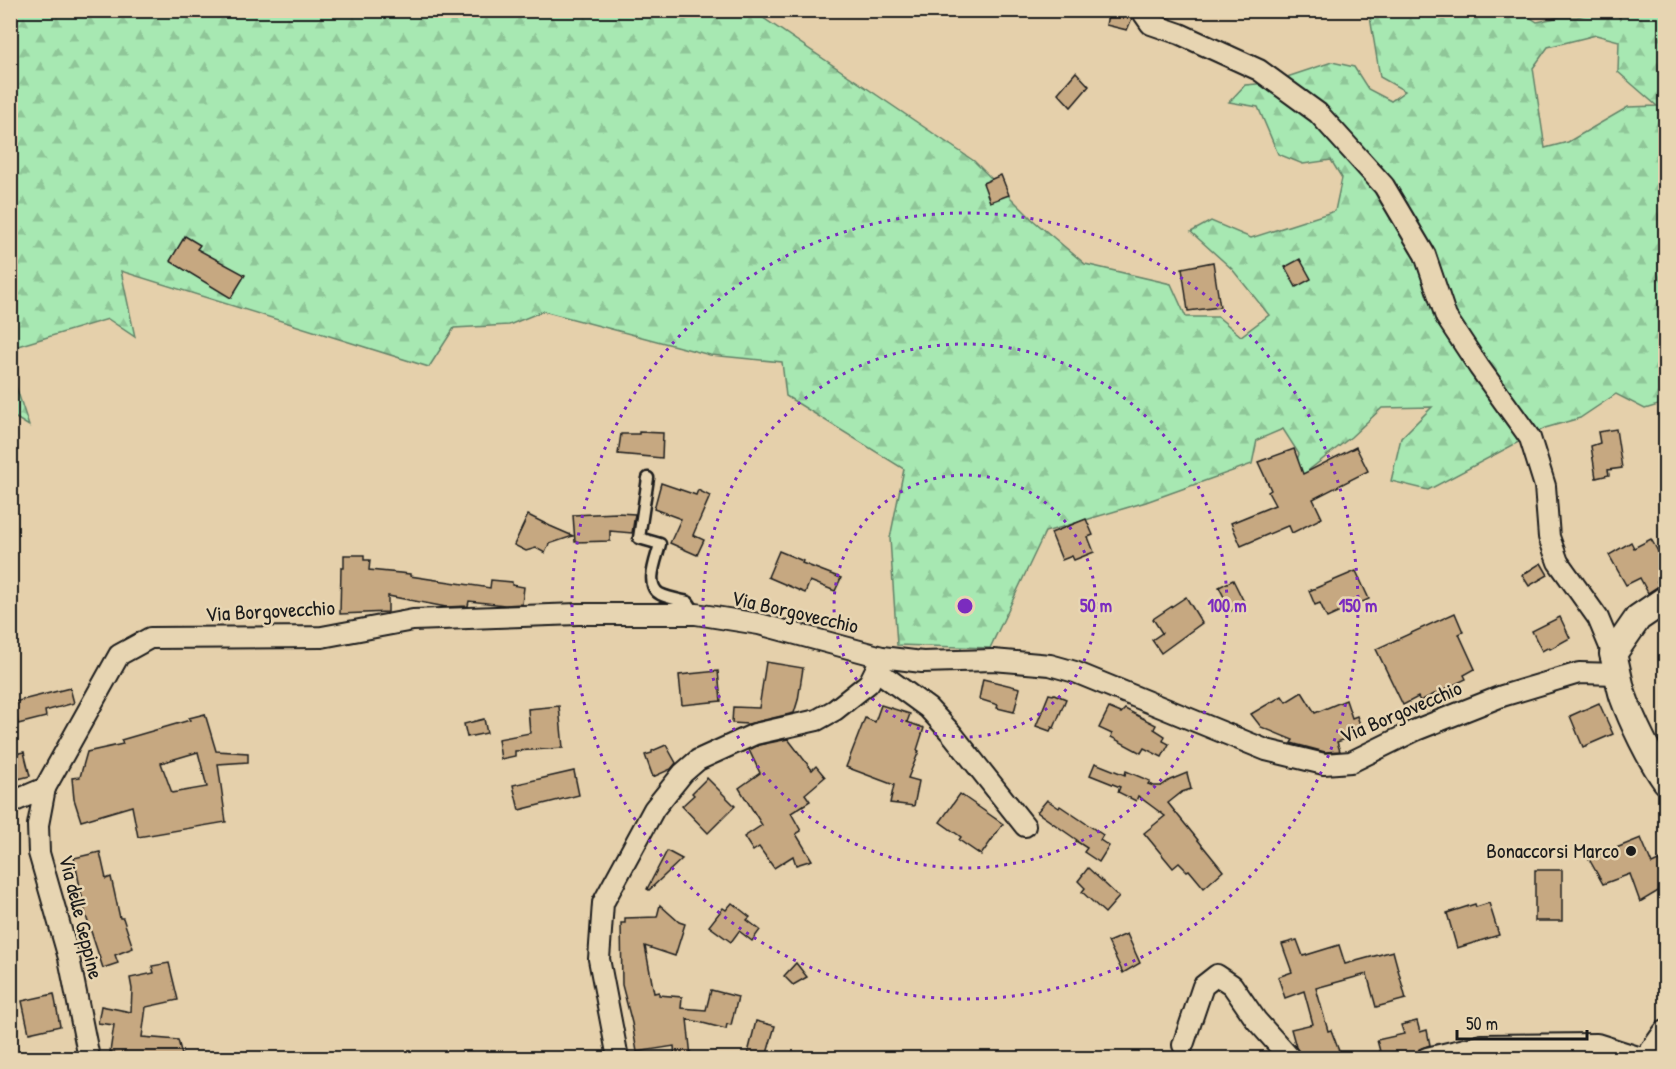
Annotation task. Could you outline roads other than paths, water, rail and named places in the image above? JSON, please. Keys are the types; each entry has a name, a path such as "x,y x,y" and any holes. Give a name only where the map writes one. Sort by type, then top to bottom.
{"street":[{"path":"1144,10 1151,24 1180,34 1259,70 1318,113 1384,186 1425,255 1446,317 1530,438 1545,486 1549,537 1558,562 1598,618 1616,664 1622,694 1653,762 1665,781"},
{"path":"1616,664 1638,618 1665,599"},
{"name":"Via Borgovecchio","path":"45,788 119,655 150,638 322,637 413,620 578,614 696,614 759,624 879,664 993,660 1050,665 1075,672 1266,750 1324,764 1351,762 1416,730 1502,696 1616,664"},
{"path":"618,1059 599,959 603,903 654,809 683,773 698,760 755,734 817,720 835,710 869,683 879,664 928,708 952,734 1025,826"},
{"path":"10,802 45,788"},
{"name":"Via delle Geppine","path":"45,788 38,825 39,853 69,958 89,1059"},
{"path":"1183,1046 1203,986 1217,975 1232,984 1256,1020 1290,1059"},
{"path":"1649,1059 1665,1034"},
{"path":"1427,1059 1482,1045 1597,1044 1641,1059"}],"lane":[{"path":"648,478 639,538 660,544 652,578 653,584 660,594 688,602 696,614"}],"place":[{"name":"Bonaccorsi Marco","path":"1631,851"}]}
